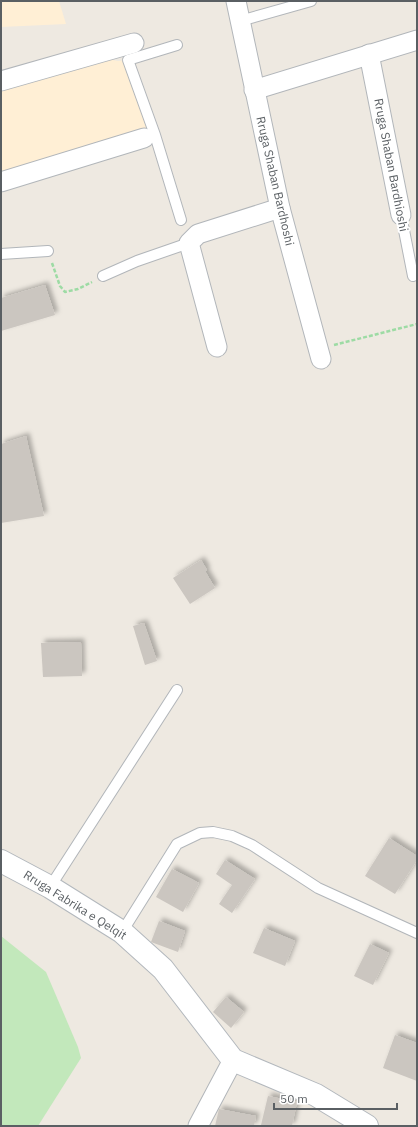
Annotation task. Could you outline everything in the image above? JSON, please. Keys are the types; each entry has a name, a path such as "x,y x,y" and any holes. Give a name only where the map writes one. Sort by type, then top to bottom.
{"street":[{"name":"Rruga Shaban Bardhoshi","path":"236,1 280,208 320,354"},
{"path":"254,90 417,40"},
{"path":"1,81 127,54"},
{"name":"Rruga Shaban Bardhioshi","path":"369,54 401,216"},
{"path":"1,182 150,136"},
{"path":"218,347 189,244 198,234 280,208"},
{"name":"Rruga Fabrika e Qelqit","path":"1,861 50,887 122,932 163,969 233,1060 316,1095 367,1126"},
{"path":"198,1126 233,1060"}],"lane":[{"path":"240,21 311,1"},
{"path":"177,45 127,54 150,136 182,220"},
{"name":"Rruga Shaban Bardhioshi","path":"401,216 413,276"},
{"path":"103,276 137,261 189,244"},
{"path":"1,254 48,251"},
{"path":"50,887 176,690"},
{"path":"122,932 177,844 200,833 213,832 232,836 252,845 318,888 417,933"}],"path":[{"path":"48,251 60,286 65,292 78,289 103,276"},
{"path":"320,354 417,324"}],"shaded area":[{"path":"1,1 59,1 66,24 1,27"},
{"path":"91,56 118,61 128,60 155,135 1,179 1,81"}],"green space":[{"path":"1,936 46,972 78,1047 81,1058 38,1126 1,1126"}],"building":[{"path":"45,285 55,315 1,331 1,298"},
{"path":"26,436 44,516 1,523 1,444"},
{"path":"201,560 207,570 205,571 215,588 190,604 173,578"},
{"path":"144,623 157,661 145,665 133,626"},
{"path":"81,642 82,676 43,677 41,643"},
{"path":"389,838 417,856 417,860 395,894 365,876"},
{"path":"225,860 255,879 232,913 219,904 232,885 216,874"},
{"path":"172,869 199,883 183,912 156,897"},
{"path":"159,921 185,931 178,952 151,942"},
{"path":"264,928 295,941 285,966 253,953"},
{"path":"370,944 389,953 373,985 354,976"},
{"path":"226,997 244,1012 231,1028 213,1012"},
{"path":"395,1035 417,1043 417,1081 383,1068"},
{"path":"268,1096 297,1102 292,1126 261,1125"},
{"path":"219,1109 256,1116 254,1126 215,1126"}]}
